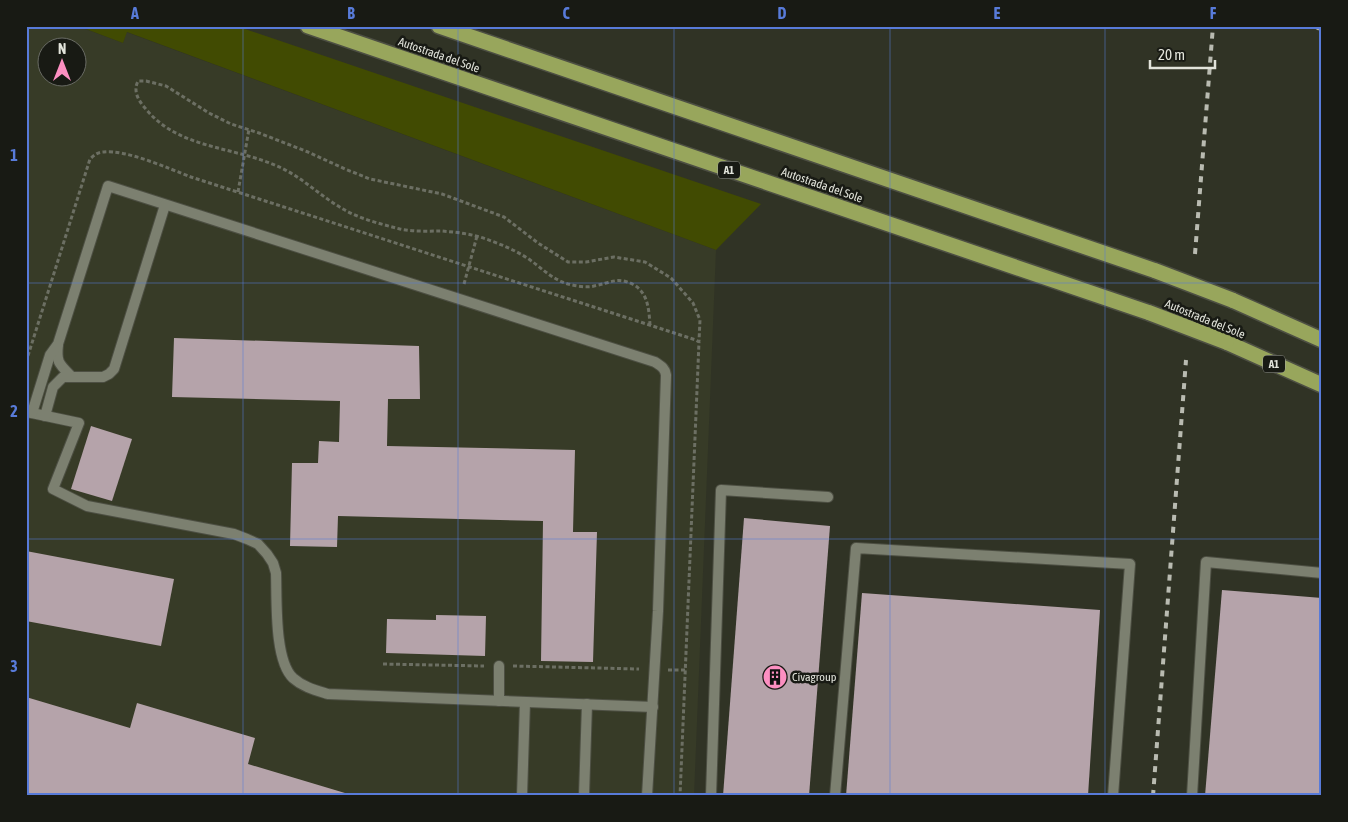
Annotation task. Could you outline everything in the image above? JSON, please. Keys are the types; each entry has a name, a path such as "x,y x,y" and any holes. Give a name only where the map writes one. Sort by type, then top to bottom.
{"highway":[{"name":"Autostrada del Sole","path":"308,26 1150,313 1226,342 1322,385"},
{"path":"439,26 1156,271 1232,300 1322,340"}],"lane":[{"path":"71,376 59,363 57,355 58,344 108,186 655,362 666,370 655,669 647,796"},
{"path":"45,416 53,387 63,377 103,377 114,369 165,205"},
{"path":"58,344 50,355 29,413 78,423 53,488 87,506 234,534 258,544 273,563 276,573 280,647 284,663 291,676 300,684 328,694 653,707"},
{"path":"712,796 721,490 828,497"},
{"path":"835,796 856,548 1130,564 1113,796"},
{"path":"1192,796 1206,562 1322,573"},
{"path":"499,701 500,666"},
{"path":"522,796 525,702"},
{"path":"584,796 587,704"}],"path":[{"path":"650,325 647,300 643,292 626,281 606,282 594,286 568,284 548,276 527,258 508,248 477,236 453,232 423,232 402,229 365,218 344,209 279,166 177,136 154,119 140,103 136,92 138,81 166,86 209,113 231,124 308,152 345,170 370,179 442,194 504,217 538,243 568,262 586,262 614,257 645,262 671,278 693,303 700,320 680,796"},
{"path":"238,192 249,129"},
{"path":"191,177 699,342"},
{"path":"460,300 477,236"},
{"path":"382,664 685,670"}],"shaded area":[{"path":"26,26 77,26 123,43 126,32 716,250 694,796 26,796"}],"green space":[{"path":"78,26 236,26 761,204 716,250 127,32 123,43"}],"building":[{"path":"174,338 419,346 420,399 388,399 387,446 575,450 573,532 597,532 593,662 541,661 543,521 338,516 337,547 290,546 292,463 318,463 319,441 339,442 340,401 172,397"},
{"path":"91,426 132,439 112,501 71,489"},
{"name":"Civagroup","path":"744,518 830,526 809,796 723,796"},
{"path":"26,551 174,579 161,646 26,621"},
{"path":"1222,590 1322,598 1322,796 1205,796"},
{"path":"862,593 1100,610 1088,796 846,796"},
{"path":"436,615 486,616 485,656 386,653 387,619 436,620"},
{"path":"26,697 130,728 137,703 255,738 248,764 355,796 26,796"}],"railway":[{"path":"1195,254 1213,26"},
{"path":"1314,26 1322,30"},
{"path":"1153,796 1186,360"}],"place":[{"name":"Civagroup","path":"775,677"}]}
